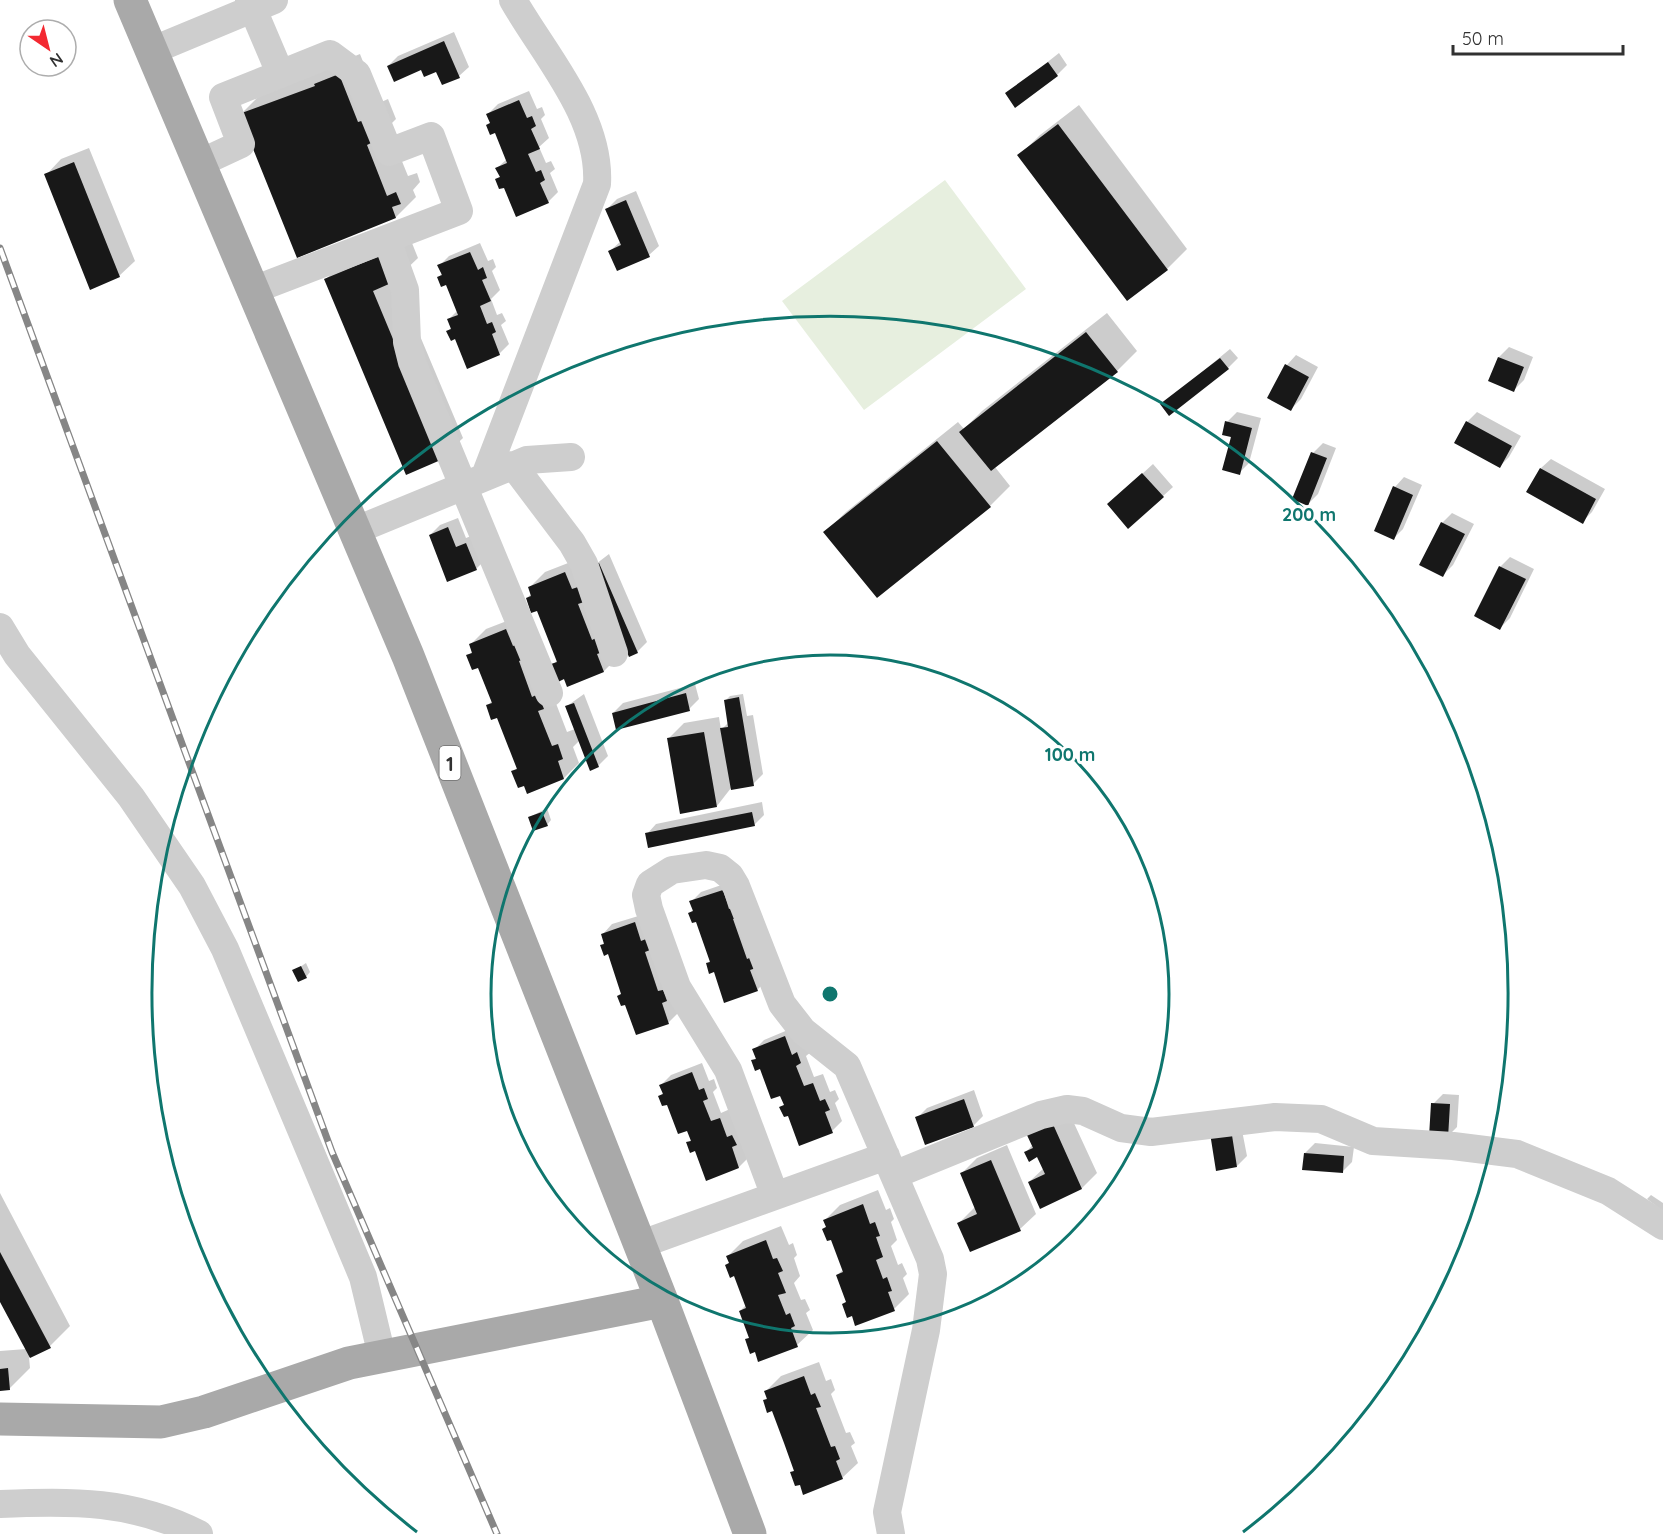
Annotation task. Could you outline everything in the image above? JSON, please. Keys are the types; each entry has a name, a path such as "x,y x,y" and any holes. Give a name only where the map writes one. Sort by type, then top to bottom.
{"main road":[{"name":"1","path":"130,0 251,291 408,656 662,1301 750,1534"},
{"path":"0,1419 161,1422 204,1412 349,1363 662,1301"}],"street":[{"path":"473,481 597,184 596,149 576,102 513,0"},
{"path":"151,51 259,3 280,73"},
{"path":"198,164 241,144 223,98 330,54 357,75 389,152 431,136 459,211 251,291"},
{"path":"387,240 405,290 407,342 412,363 473,481 549,693"},
{"path":"354,531 527,460 571,457"},
{"path":"513,465 572,543 584,564 614,653"},
{"path":"0,627 17,655 131,797 197,897 229,960 363,1277 382,1356"},
{"path":"775,1196 728,1070 677,987 649,909 646,895 650,884 672,870 706,865 720,868 730,876 782,1004 803,1031 847,1066 930,1259 933,1274 926,1330 887,1512 891,1534"},
{"path":"639,1245 775,1196 890,1165 1041,1115 1067,1109 1083,1111 1121,1128 1151,1132 1275,1117 1321,1119 1373,1141 1453,1146 1516,1154 1608,1191 1663,1226"},
{"path":"0,1504 73,1501 123,1506 156,1524 172,1520 199,1534"}],"green space":[{"path":"945,180 1026,289 864,410 782,301"}],"building":[{"path":"444,41 460,78 442,85 436,72 424,77 421,70 394,82 387,66"},
{"path":"1048,62 1058,76 1015,108 1005,93"},
{"path":"339,74 358,122 368,119 377,140 367,145 387,196 396,192 401,204 392,207 396,218 297,258 239,114 315,86 314,84"},
{"path":"519,100 527,118 532,116 536,126 531,129 540,149 528,154 536,172 541,170 545,180 540,183 549,203 516,217 504,188 499,189 495,179 500,177 495,168 507,163 495,133 490,135 486,125 490,123 486,114"},
{"path":"1058,124 1168,270 1127,301 1017,155"},
{"path":"74,162 120,277 90,290 44,174"},
{"path":"626,200 650,257 617,271 608,251 621,245 605,209"},
{"path":"470,252 478,270 483,267 487,278 482,280 491,301 480,306 487,324 492,322 496,332 492,334 500,355 467,369 455,339 451,341 446,331 451,329 447,319 458,315 446,285 441,287 437,277 442,275 437,265"},
{"path":"387,253 398,280 373,291 443,459 406,475 324,279"},
{"path":"1086,332 1118,372 991,471 959,432"},
{"path":"1498,357 1524,367 1514,392 1488,381"},
{"path":"1220,358 1229,369 1169,416 1160,404"},
{"path":"1285,364 1309,377 1291,411 1267,398"},
{"path":"1225,421 1252,428 1240,475 1222,470 1231,437 1222,435"},
{"path":"1466,421 1512,446 1500,468 1454,443"},
{"path":"937,441 991,507 877,598 823,532"},
{"path":"1311,452 1327,458 1308,506 1292,499"},
{"path":"1540,468 1596,499 1583,524 1526,492"},
{"path":"1142,473 1164,497 1128,529 1107,504"},
{"path":"1393,486 1413,495 1394,540 1374,531"},
{"path":"1441,522 1465,534 1443,577 1419,565"},
{"path":"448,527 456,547 466,543 477,570 447,582 429,535"},
{"path":"599,563 638,653 629,657 590,567"},
{"path":"1499,566 1526,579 1500,630 1474,616"},
{"path":"565,572 572,589 578,587 584,602 578,604 592,640 598,637 603,652 597,654 604,672 567,687 564,679 558,682 551,664 557,662 537,611 531,613 526,598 531,596 528,587"},
{"path":"506,629 513,646 519,644 525,659 519,661 532,697 538,694 544,709 538,711 552,746 558,744 563,759 558,761 564,779 527,794 524,786 518,788 511,771 517,769 497,718 491,720 486,705 492,703 478,668 472,670 466,655 472,653 469,644"},
{"path":"686,693 690,711 616,730 612,713"},
{"path":"739,697 754,786 731,790 720,728 728,727 724,700"},
{"path":"574,703 599,767 590,771 565,706"},
{"path":"704,732 717,807 680,814 667,738"},
{"path":"542,812 548,826 533,831 528,817"},
{"path":"752,812 755,826 648,848 645,833"},
{"path":"723,890 729,909 735,907 738,918 733,919 747,959 752,957 756,968 750,970 758,991 724,1003 714,972 709,974 706,963 710,962 696,922 692,923 688,913 693,911 689,901"},
{"path":"635,922 641,941 646,939 650,950 645,952 658,991 663,990 667,1001 662,1003 669,1024 636,1035 625,1005 621,1006 617,996 621,994 608,954 604,956 600,945 604,944 601,934"},
{"path":"301,966 307,978 298,982 292,970"},
{"path":"785,1036 792,1055 797,1052 801,1063 796,1066 804,1086 813,1083 820,1101 825,1099 830,1110 825,1112 833,1133 799,1146 788,1116 784,1117 779,1107 784,1105 780,1096 771,1099 760,1069 755,1071 751,1060 756,1059 752,1049"},
{"path":"692,1072 699,1090 704,1088 708,1099 703,1101 711,1121 720,1118 727,1137 732,1135 737,1145 732,1147 739,1168 706,1181 695,1151 690,1153 686,1142 691,1141 687,1131 678,1134 667,1105 662,1106 658,1096 663,1094 659,1085"},
{"path":"964,1099 974,1127 925,1145 915,1117"},
{"path":"1431,1103 1450,1104 1448,1138 1429,1137"},
{"path":"1052,1122 1082,1189 1040,1209 1028,1182 1045,1174 1037,1157 1029,1162 1024,1152 1033,1148 1026,1133"},
{"path":"1231,1129 1237,1167 1216,1171 1210,1133"},
{"path":"1304,1153 1344,1156 1343,1173 1302,1170"},
{"path":"991,1160 1021,1231 970,1252 957,1223 977,1214 960,1173"},
{"path":"863,1204 870,1224 875,1222 880,1236 876,1237 883,1257 876,1260 883,1279 887,1277 892,1291 888,1292 895,1311 855,1326 852,1316 847,1318 842,1304 846,1302 836,1275 843,1272 831,1240 827,1241 822,1229 826,1227 823,1220"},
{"path":"766,1240 773,1259 777,1258 783,1271 778,1273 786,1293 778,1295 786,1315 790,1313 795,1326 791,1328 798,1347 758,1362 755,1352 750,1354 745,1339 749,1338 739,1311 746,1308 734,1276 730,1278 725,1265 729,1263 726,1256"},
{"path":"0,1252 51,1348 30,1358 0,1302"},
{"path":"8,1368 10,1390 0,1391 0,1369"},
{"path":"804,1376 811,1395 815,1393 821,1407 816,1408 831,1447 835,1446 840,1459 836,1461 843,1479 803,1495 800,1485 795,1486 790,1472 794,1471 772,1411 767,1413 763,1400 767,1399 764,1391"}],"railway":[{"path":"0,248 332,1152 497,1534"}]}
